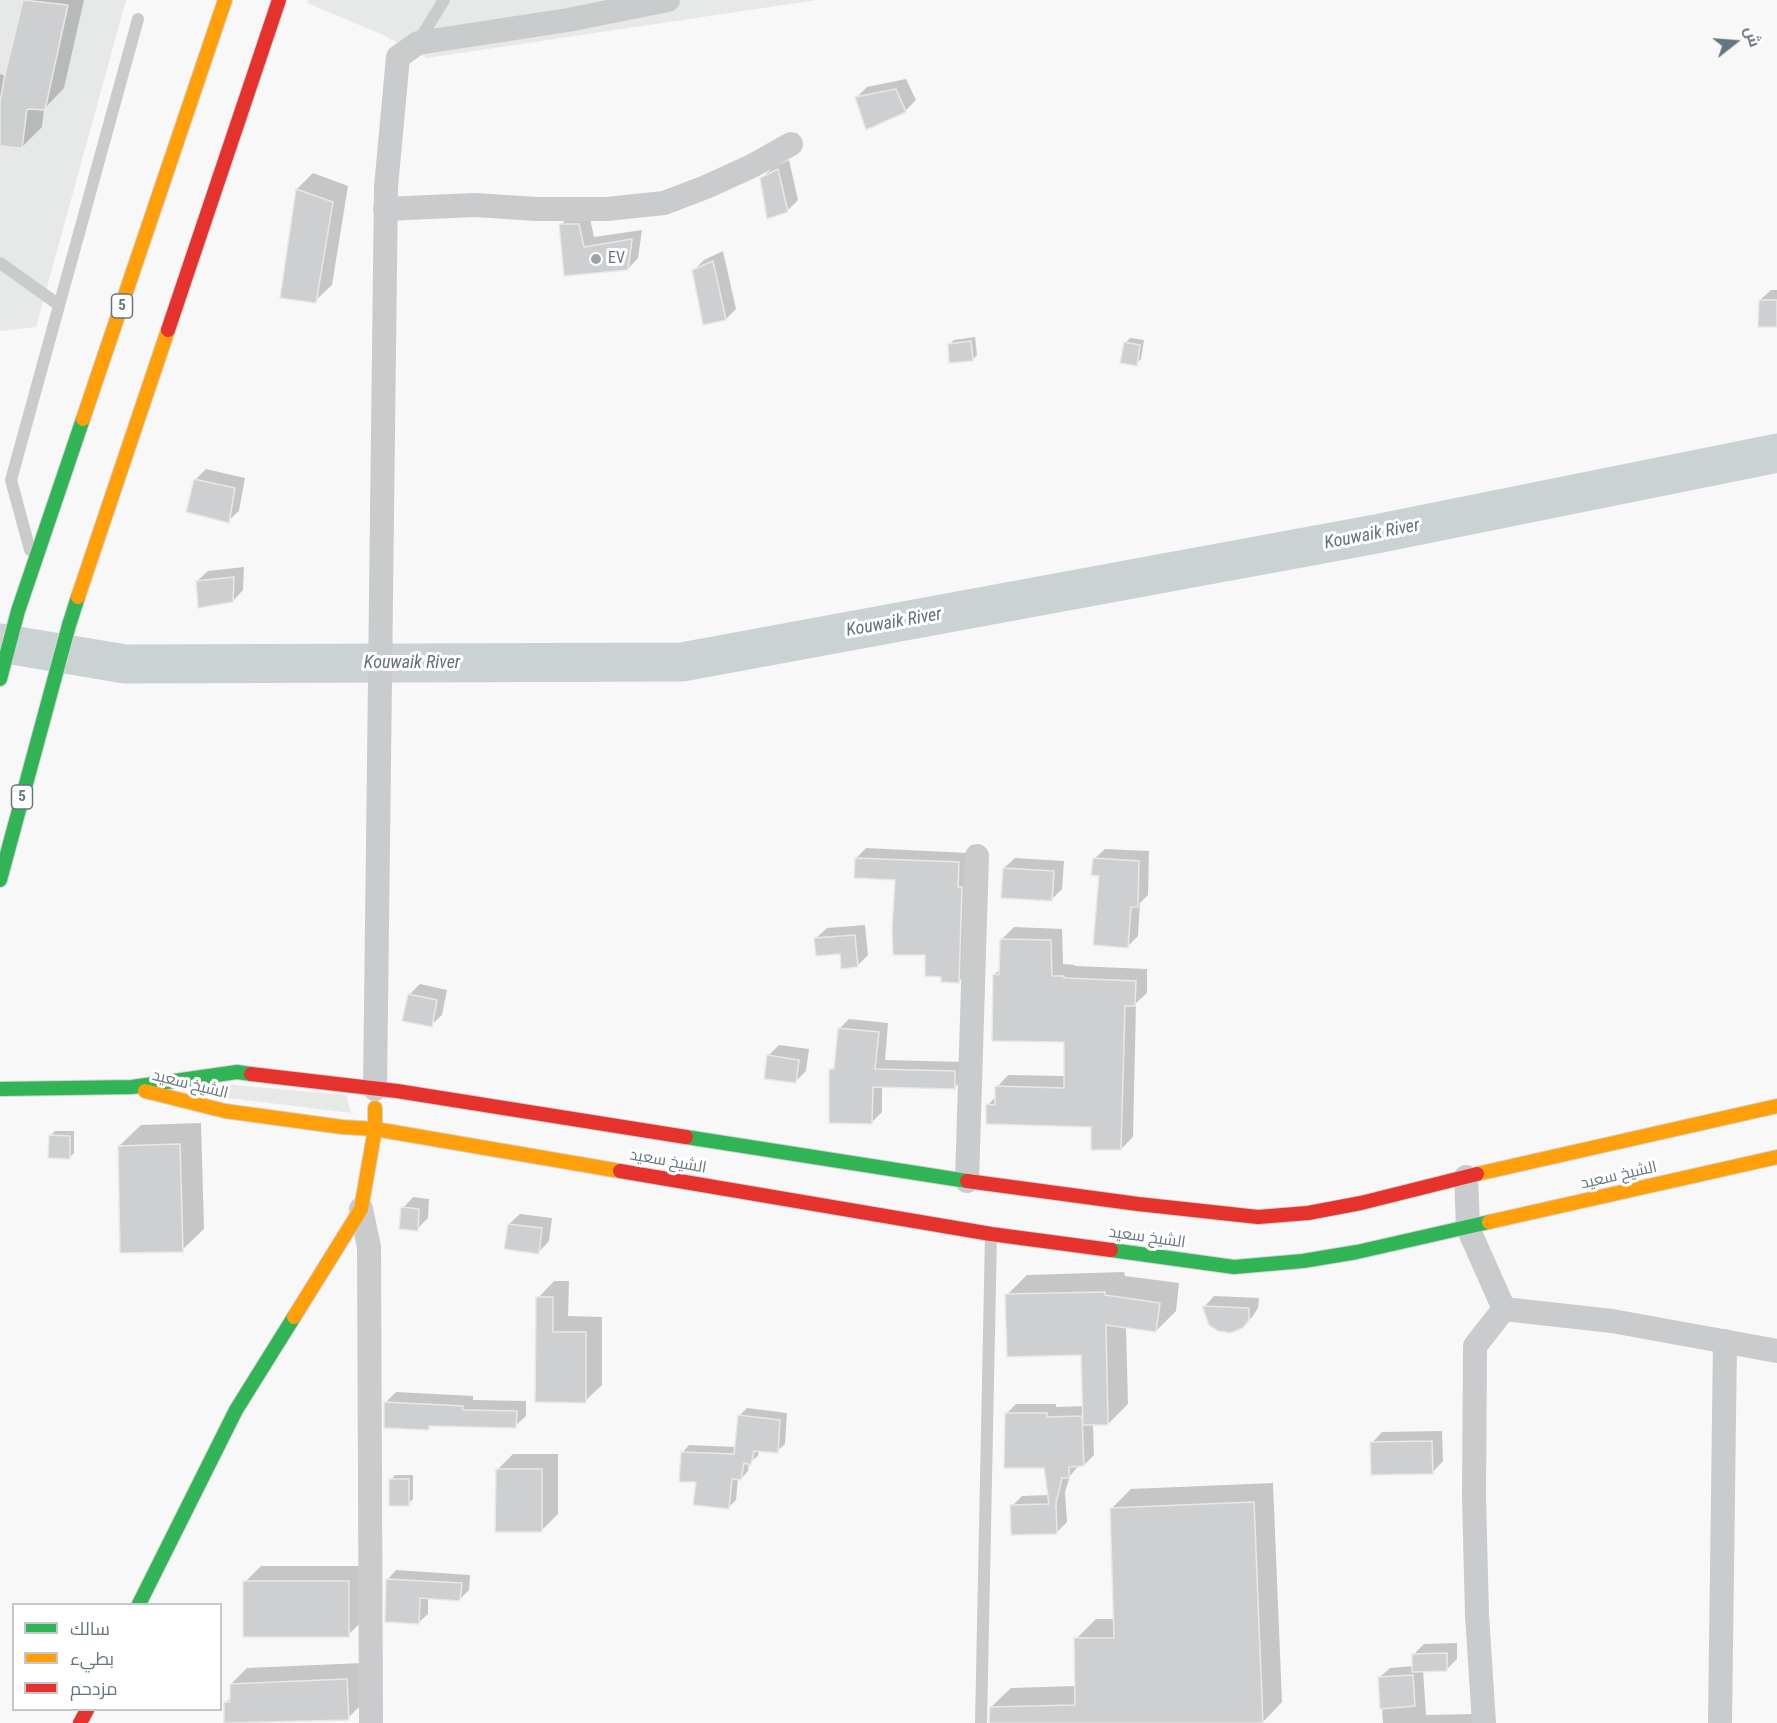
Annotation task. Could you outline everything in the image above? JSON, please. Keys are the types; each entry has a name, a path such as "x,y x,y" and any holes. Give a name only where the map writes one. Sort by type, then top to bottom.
{"main road":[{"name":"5","path":"0,679 18,612 225,0"},
{"name":"5","path":"0,880 69,624 276,6"},
{"name":"الشيخ سعيد","path":"132,1087 237,1072 375,1089 967,1181 1138,1204 1258,1217 1308,1213 1360,1203 1777,1106"},
{"name":"الشيخ سعيد","path":"132,1087 225,1111 342,1127 375,1129 991,1234 1234,1267 1303,1261 1357,1252 1777,1157"},
{"path":"0,1089 132,1087"},
{"path":"140,1603 236,1410 360,1209 375,1129 375,1089"}],"street":[{"path":"375,1089 386,187 398,57 418,43 568,20 668,0"},
{"path":"386,209 475,205 537,209 607,209 664,203 716,183 791,144"},
{"path":"967,1181 977,856"},
{"path":"1466,1177 1468,1228 1504,1309"},
{"path":"360,1209 369,1248 371,1723"},
{"path":"1504,1309 1612,1321 1777,1351"},
{"path":"1484,1723 1477,1615 1474,1497 1475,1346 1504,1309"},
{"path":"1720,1723 1725,1341"}],"lane":[{"path":"418,43 444,0"},
{"path":"34,564 11,480 138,19"},
{"path":"0,263 59,305"},
{"path":"981,1723 991,1234"}],"shaded area":[{"path":"0,0 126,0 36,327 0,331"},
{"path":"308,0 817,0 427,58 381,34 307,3"},
{"path":"221,1084 346,1095 351,1113 221,1097"}],"building":[{"path":"23,0 68,5 45,110 27,109 22,148 0,146 0,102"},
{"path":"896,89 906,112 866,130 855,97"},
{"path":"778,169 788,212 767,219 760,178"},
{"path":"296,189 333,202 316,303 280,298"},
{"name":"EV","path":"559,224 579,224 584,247 632,239 628,270 564,276"},
{"path":"713,261 726,320 703,325 692,270"},
{"path":"1759,300 1777,300 1777,327 1758,327"},
{"path":"971,341 973,361 949,363 948,344"},
{"path":"1124,342 1140,345 1137,366 1120,363"},
{"path":"194,479 235,488 229,523 186,512"},
{"path":"234,577 233,602 198,608 196,581"},
{"path":"855,858 959,862 958,887 962,887 959,983 941,982 941,977 925,976 925,955 893,955 895,880 854,878"},
{"path":"1093,858 1139,861 1138,907 1131,907 1128,948 1093,945 1099,876 1091,875"},
{"path":"1003,868 1054,871 1052,901 1001,898"},
{"path":"855,935 858,967 841,969 840,954 816,956 814,938"},
{"path":"1000,939 1051,940 1052,976 1136,981 1135,1006 1125,1006 1121,1150 1091,1150 1091,1127 986,1124 986,1104 995,1105 995,1086 1064,1088 1064,1042 992,1041 993,974 999,975"},
{"path":"408,994 437,1000 432,1027 402,1021"},
{"path":"838,1028 879,1032 875,1069 955,1071 955,1089 873,1087 872,1124 829,1123 829,1069 834,1069"},
{"path":"767,1055 799,1060 796,1083 764,1079"},
{"path":"49,1135 70,1136 70,1159 48,1158"},
{"path":"180,1144 183,1252 120,1253 118,1146"},
{"path":"401,1207 419,1209 418,1231 399,1229"},
{"path":"508,1224 542,1228 539,1254 504,1249"},
{"path":"1105,1292 1105,1295 1160,1303 1156,1332 1106,1325 1108,1425 1083,1425 1081,1355 1007,1357 1005,1294"},
{"path":"536,1297 553,1297 553,1332 586,1332 586,1403 535,1402"},
{"path":"1202,1306 1249,1308 1249,1320 1243,1328 1230,1333 1218,1331 1209,1325"},
{"path":"384,1402 463,1406 463,1410 517,1411 516,1428 429,1426 429,1430 384,1428"},
{"path":"1005,1413 1047,1413 1047,1417 1082,1416 1084,1466 1069,1467 1069,1478 1062,1478 1056,1503 1057,1534 1011,1535 1010,1505 1049,1504 1044,1468 1004,1468"},
{"path":"738,1415 780,1420 778,1453 754,1451 751,1465 744,1463 741,1480 732,1479 729,1509 693,1505 696,1482 679,1482 681,1452 734,1454"},
{"path":"1432,1441 1433,1474 1371,1475 1370,1442"},
{"path":"496,1469 542,1469 542,1532 495,1532"},
{"path":"389,1479 409,1479 409,1506 389,1506"},
{"path":"1254,1502 1263,1723 989,1723 990,1707 1075,1705 1074,1638 1114,1638 1110,1508"},
{"path":"386,1579 462,1583 460,1601 420,1598 419,1624 385,1622"},
{"path":"243,1581 349,1581 349,1637 243,1637"},
{"path":"1447,1653 1447,1671 1412,1672 1412,1654"},
{"path":"1413,1675 1415,1706 1380,1709 1378,1677"},
{"path":"347,1679 349,1720 224,1723 224,1702 230,1702 230,1684"}],"waterway":[{"name":"Kouwaik River","path":"0,643 125,664 682,662 1376,534 1777,453"}],"traffic: fast":[{"path":"0,679 18,611 83,419"},
{"path":"0,880 78,597"},
{"path":"0,1089 132,1087 237,1072 251,1074"},
{"path":"686,1137 967,1181"},
{"path":"1111,1250 1234,1267 1303,1261 1357,1252 1489,1222"},
{"path":"140,1603 236,1410 294,1317"}],"traffic: slow":[{"path":"83,419 225,0"},
{"path":"78,597 168,330"},
{"path":"145,1091 225,1111 342,1127 375,1129 620,1171"},
{"path":"1477,1174 1777,1106"},
{"path":"294,1317 361,1209 375,1129 375,1108"},
{"path":"1489,1222 1777,1157"}],"traffic: jam":[{"path":"168,330 279,0"},
{"path":"251,1074 397,1091 686,1137"},
{"path":"620,1171 991,1234 1111,1250"},
{"path":"967,1181 1138,1204 1258,1217 1308,1213 1361,1203 1477,1174"},
{"path":"80,1723 86,1711"}],"place":[{"name":"EV","path":"596,259"}]}
